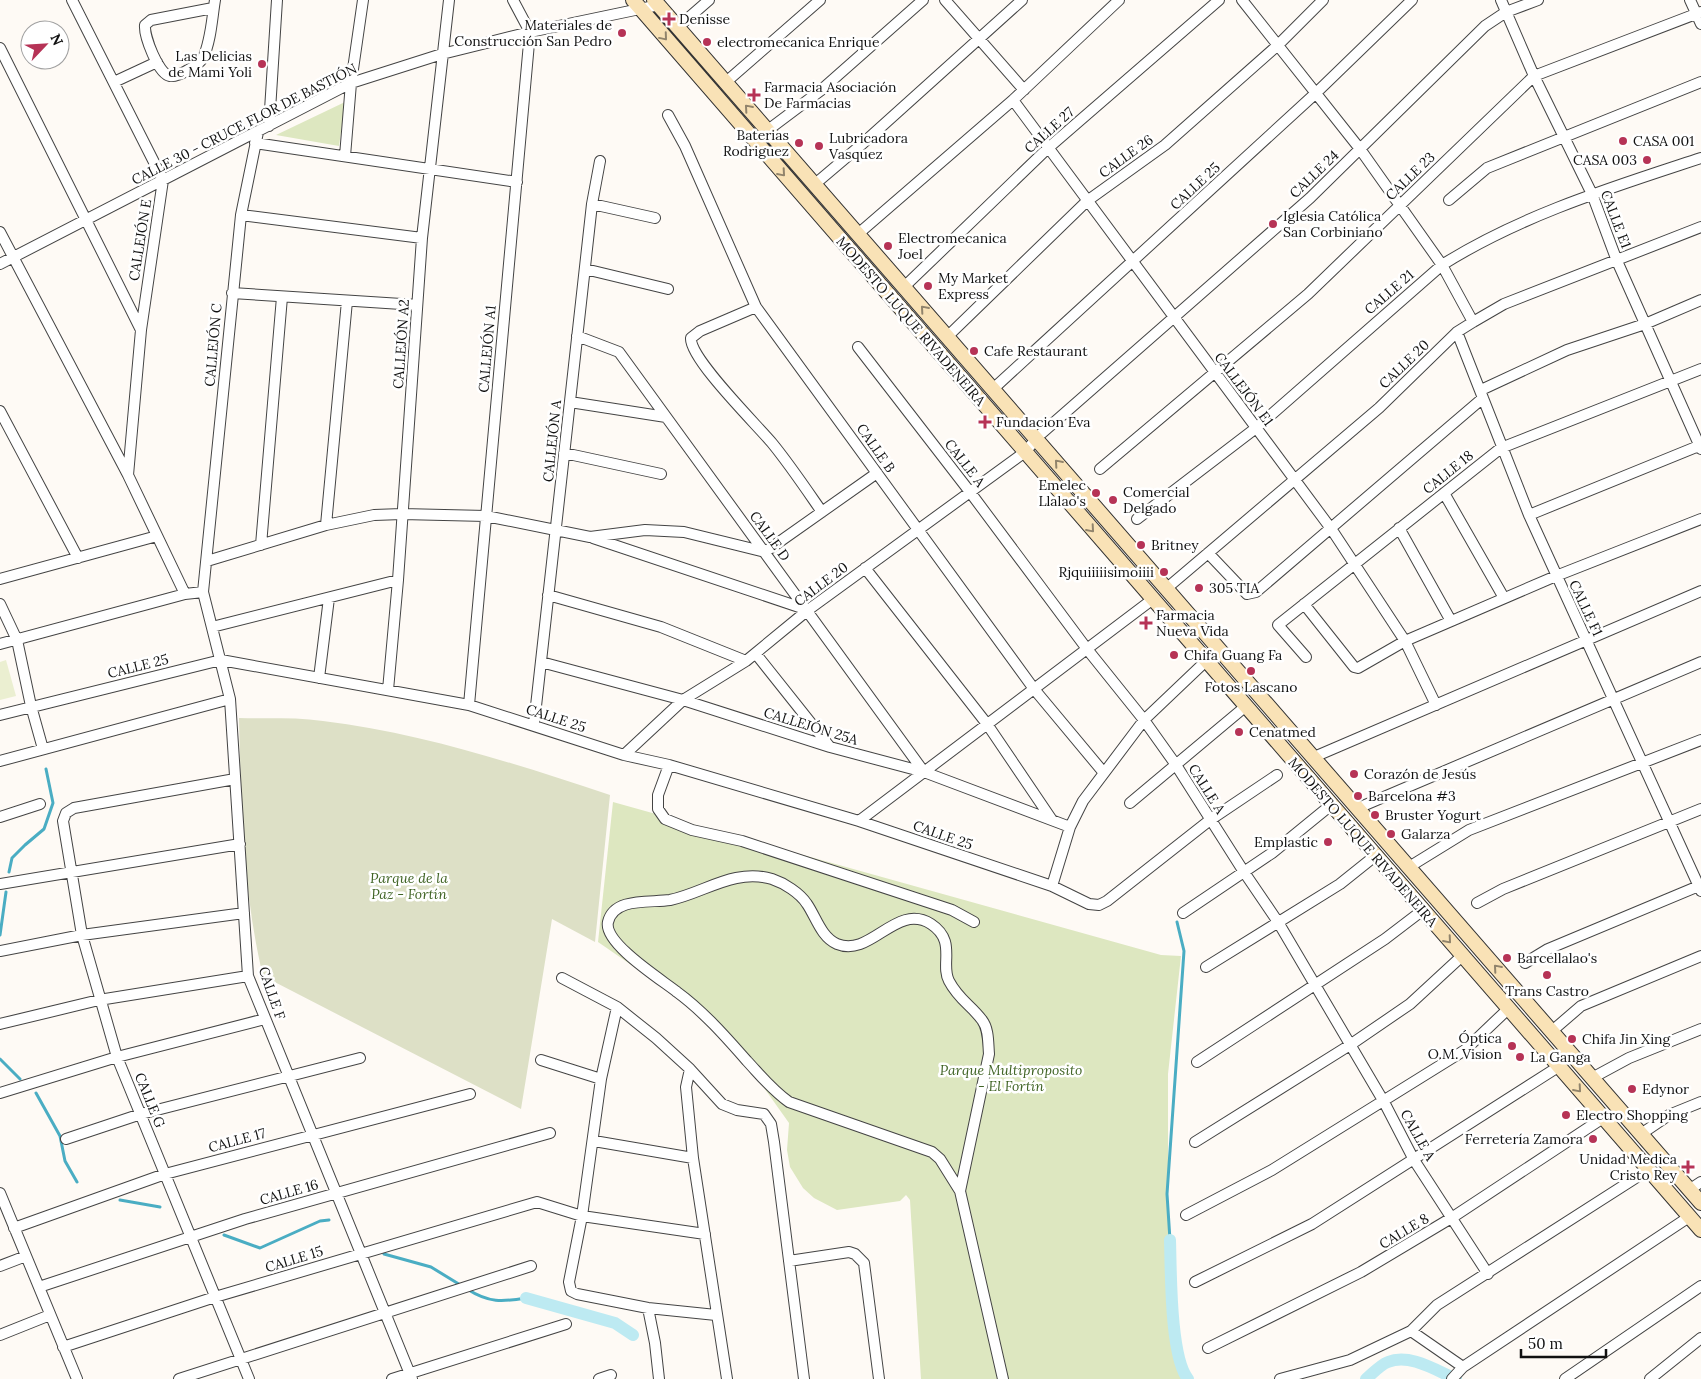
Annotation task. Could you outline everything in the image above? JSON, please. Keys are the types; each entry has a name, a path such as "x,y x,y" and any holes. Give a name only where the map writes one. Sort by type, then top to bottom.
{"street":[{"path":"72,0 163,180"},
{"path":"269,126 277,0"},
{"path":"345,156 363,0"},
{"name":"CALLEJÓN A2","path":"388,690 398,580 422,238 449,0"},
{"path":"513,0 530,32"},
{"path":"678,27 709,0"},
{"path":"726,82 820,0"},
{"path":"768,130 820,91 923,0"},
{"path":"944,0 1024,90"},
{"path":"815,184 1022,0"},
{"path":"858,234 1013,100 1119,0"},
{"name":"CALLE 27","path":"904,287 1047,149 1219,0"},
{"path":"1242,0 1360,149 1442,265 1473,322"},
{"name":"CALLE 26","path":"948,336 1087,201 1165,145 1278,45 1323,0"},
{"name":"CALLE 25","path":"993,388 1316,93 1412,0"},
{"name":"CALLE E1","path":"1501,0 1534,76 1592,194 1616,261 1700,446"},
{"name":"CALLE 24","path":"1039,436 1173,316 1310,198 1485,26 1506,12 1538,0"},
{"path":"1690,0 1699,12 1701,24"},
{"name":"CALLE 30 - CRUCE FLOR DE BASTIÓN","path":"0,264 352,83 442,54 637,4 656,2"},
{"name":"MODESTO LUQUE RIVADENEIRA","path":"656,2 1016,415 1039,436 1099,510 1641,1134 1695,1186 1701,1203"},
{"path":"214,4 206,49 202,59 180,74 169,76 162,72 156,62 144,30 148,22 214,4"},
{"name":"MODESTO LUQUE RIVADENEIRA","path":"637,4 696,75 1701,1230"},
{"name":"CALLE 23","path":"1100,469 1308,294 1534,76 1699,12"},
{"name":"CALLEJÓN A1","path":"469,705 530,32"},
{"path":"0,48 141,330"},
{"path":"114,82 156,62"},
{"path":"696,75 713,67"},
{"path":"1449,200 1487,168 1701,82"},
{"name":"CALLEJÓN E1","path":"1013,100 1047,149 1332,530 1406,640 1436,705"},
{"name":"CALLE B","path":"668,115 685,146 756,307 1034,689 1104,773"},
{"name":"CALLEJÓN C","path":"207,561 241,215 258,132"},
{"path":"746,132 775,154 782,157 790,156"},
{"path":"255,143 516,182"},
{"name":"CALLE 21","path":"1137,519 1256,428 1442,265 1470,247 1592,194 1701,158"},
{"name":"CALLEJÓN A","path":"534,724 584,269 592,204 600,161"},
{"name":"CALLEJÓN E","path":"128,475 141,330 163,180"},
{"path":"592,204 655,218"},
{"path":"241,215 422,238"},
{"name":"CALLE 20","path":"1167,588 1379,408 1457,332 1504,304 1701,227"},
{"path":"0,232 128,475 185,594"},
{"path":"584,269 668,289"},
{"path":"232,293 417,305"},
{"path":"261,545 282,297"},
{"path":"1208,553 1242,590 1251,595 1332,530 1482,394 1567,350 1645,324 1701,300"},
{"path":"326,525 347,301"},
{"path":"756,307 700,332 691,338 690,344 708,371 773,444 822,512"},
{"name":"CALLE F1","path":"1457,332 1501,448 1529,515 1700,887"},
{"name":"CALLE D","path":"577,336 618,352 808,610 924,772"},
{"name":"CALLE A","path":"858,347 970,492 1086,649 1144,720 1176,765 1278,922 1384,1102 1414,1160 1453,1217 1488,1274"},
{"name":"CALLE 18","path":"1306,658 1278,625 1501,448 1701,369"},
{"path":"570,402 666,417"},
{"path":"986,406 998,412 1008,422 1016,415"},
{"path":"0,411 78,558"},
{"name":"CALLE 20","path":"624,754 683,700 756,654 808,610 1025,452 1039,436"},
{"path":"1529,515 1700,446"},
{"path":"564,453 661,474"},
{"path":"590,537 661,529 684,532 765,552 877,473"},
{"path":"1444,493 1504,598"},
{"path":"1075,510 1084,503 1093,510 1099,510"},
{"path":"207,561 326,525 374,515 486,516 556,528 590,537 808,610"},
{"path":"1304,604 1354,667 1362,666 1406,640 1556,576 1701,519"},
{"path":"1399,528 1451,621"},
{"path":"0,579 157,536"},
{"name":"CALLE F","path":"207,561 203,592 230,699 248,976 312,1135 338,1192 411,1376"},
{"path":"864,568 987,724 1052,820"},
{"path":"212,627 398,580"},
{"path":"1314,757 1701,591"},
{"path":"0,644 185,594 203,592"},
{"path":"548,595 661,627 746,661"},
{"path":"319,678 329,598"},
{"path":"859,821 1153,599"},
{"path":"0,604 17,640 31,706 43,749"},
{"path":"756,654 830,747"},
{"name":"CALLE 25","path":"0,715 221,660 469,705 624,754 669,765 859,821 1052,886 1090,904 1098,905 1107,901 1210,820"},
{"path":"1052,886 1070,827 1083,801 1144,720 1206,661"},
{"name":"CALLEJÓN 25A","path":"541,662 683,700 830,747 924,772 1070,827"},
{"path":"1358,808 1701,662"},
{"path":"0,761 230,699"},
{"path":"1130,803 1246,706"},
{"path":"1409,867 1469,830 1701,740"},
{"path":"669,765 658,795 658,809 665,819 692,830 742,841 943,907 974,922"},
{"path":"1210,820 1277,775"},
{"name":"CALLE G","path":"235,779 74,808 66,813 63,821 82,935 99,1000 117,1057 248,1379"},
{"path":"0,817 40,804"},
{"path":"1183,913 1272,853 1331,805"},
{"path":"1477,903 1503,889 1701,809"},
{"path":"0,884 240,844"},
{"path":"1206,968 1340,884 1375,856"},
{"path":"960,1191 989,1054 988,1033 983,1020 957,995 947,978 948,950 941,934 932,925 917,918 902,920 852,946 837,944 824,934 806,902 792,890 772,879 743,877 722,880 670,900 623,905 612,912 607,924 610,936 621,948 691,1002 772,1090 789,1102 932,1152 940,1159 960,1191 1003,1379"},
{"path":"1525,963 1548,949 1700,887"},
{"path":"1197,1062 1385,939 1423,910"},
{"path":"4,950 82,935 244,913"},
{"path":"1195,1142 1350,1045 1410,1004 1462,956"},
{"path":"1552,1031 1581,1006 1701,956"},
{"path":"0,1024 99,1000 248,976"},
{"path":"562,978 617,1007 656,1038 690,1069 722,1104 736,1110 764,1114 771,1124 804,1379"},
{"path":"617,1007 601,1079 594,1141 582,1216 568,1282 571,1291 577,1294 648,1308 716,1315"},
{"path":"1186,1215 1272,1170 1384,1102 1465,1050 1508,1009"},
{"path":"0,1093 117,1057 266,1019"},
{"path":"1592,1078 1629,1058 1701,1029"},
{"path":"66,1139 141,1114 360,1058"},
{"path":"541,1060 601,1079"},
{"path":"1195,1282 1312,1224 1558,1066"},
{"path":"690,1069 686,1087 693,1158 727,1379"},
{"name":"CALLE 17","path":"14,1228 165,1174 470,1094"},
{"path":"1641,1134 1669,1116 1701,1102"},
{"name":"CALLE 8","path":"1208,1348 1344,1282 1453,1217 1603,1118"},
{"name":"CALLE 16","path":"39,1287 191,1237 338,1192 550,1134"},
{"path":"594,1141 693,1158"},
{"path":"1280,1379 1350,1360 1411,1331 1437,1305 1648,1170"},
{"path":"0,1193 75,1378"},
{"name":"CALLE 15","path":"63,1347 215,1296 534,1203 547,1204 582,1216"},
{"path":"582,1216 705,1234"},
{"path":"1452,1379 1461,1369 1689,1217"},
{"path":"789,1261 849,1252 861,1259 879,1379"},
{"path":"0,1266 26,1256"},
{"path":"179,1379 531,1266"},
{"path":"1565,1379 1701,1286"},
{"path":"648,1308 659,1379"},
{"path":"0,1335 50,1315"},
{"path":"392,1379 411,1376 566,1324"},
{"path":"1411,1331 1461,1369"},
{"path":"1650,1379 1701,1338"},
{"path":"599,1379 611,1375"}],"green space":[{"path":"345,102 339,146 276,135"},
{"path":"6,660 16,696 0,700 0,662"},
{"name":"Parque de la Paz - Fortín","path":"239,718 313,720 396,733 504,761 610,795 595,942 552,919 521,1109 263,976 256,945 247,881 242,815"},
{"name":"Parque Multiproposito - El Fortín","path":"613,802 1161,955 1181,956 1168,1074 1168,1289 1178,1369 1185,1379 921,1379 910,1200 906,1195 900,1201 837,1210 814,1198 803,1188 790,1167 787,1150 789,1123 752,1071 685,1002 598,942"}],"waterway":[{"path":"9,872 12,858 44,829 53,803 46,769"},
{"path":"0,935 6,892"},
{"path":"1170,1240 1167,1194 1184,951 1177,922"},
{"path":"0,1059 20,1079"},
{"path":"36,1093 60,1136 65,1161 77,1182"},
{"path":"120,1200 160,1207"},
{"path":"224,1235 260,1248 320,1221 329,1220"},
{"path":"1170,1240 1171,1291 1175,1333 1182,1368 1188,1379"},
{"path":"384,1254 431,1267 462,1286"},
{"path":"467,1289 489,1299 510,1300 526,1298"},
{"path":"526,1298 615,1323 633,1335"},
{"path":"1366,1379 1385,1363 1396,1360 1414,1361 1456,1379"}],"place":[{"name":"Denisse","path":"669,19"},
{"name":"Materiales de Construcción San Pedro","path":"622,33"},
{"name":"electromecanica Enrique","path":"707,42"},
{"name":"Las Delicias de Mami Yoli","path":"262,64"},
{"name":"Farmacia Asociación De Farmacias","path":"754,95"},
{"name":"CASA 001","path":"1623,141"},
{"name":"Baterias Rodriguez","path":"799,143"},
{"name":"Lubricadora Vasquez","path":"819,146"},
{"name":"CASA 003","path":"1647,160"},
{"name":"Iglesia Católica San Corbiniano","path":"1273,224"},
{"name":"Electromecanica Joel","path":"888,246"},
{"name":"My Market Express","path":"928,286"},
{"name":"Cafe Restaurant","path":"974,351"},
{"name":"Fundacion Eva","path":"985,422"},
{"name":"Emelec Llalao's","path":"1096,493"},
{"name":"Comercial Delgado","path":"1113,500"},
{"name":"Britney","path":"1141,545"},
{"name":"Rjquiiiiisimoiiii","path":"1164,572"},
{"name":"305 TIA","path":"1199,588"},
{"name":"Farmacia Nueva Vida","path":"1146,623"},
{"name":"Chifa Guang Fa","path":"1174,655"},
{"name":"Fotos Lascano","path":"1251,671"},
{"name":"Cenatmed","path":"1239,732"},
{"name":"Corazón de Jesús","path":"1354,774"},
{"name":"Barcelona #3","path":"1358,796"},
{"name":"Bruster Yogurt","path":"1375,815"},
{"name":"Galarza","path":"1391,834"},
{"name":"Emplastic","path":"1328,842"},
{"name":"Barcellalao's","path":"1507,958"},
{"name":"Trans Castro","path":"1547,975"},
{"name":"Chifa Jin Xing","path":"1572,1039"},
{"name":"Óptica O.M. Vision","path":"1512,1046"},
{"name":"La Ganga","path":"1520,1057"},
{"name":"Edynor","path":"1632,1089"},
{"name":"Electro Shopping","path":"1566,1115"},
{"name":"Ferretería Zamora","path":"1593,1139"},
{"name":"Unidad Medica Cristo Rey","path":"1688,1167"}]}
